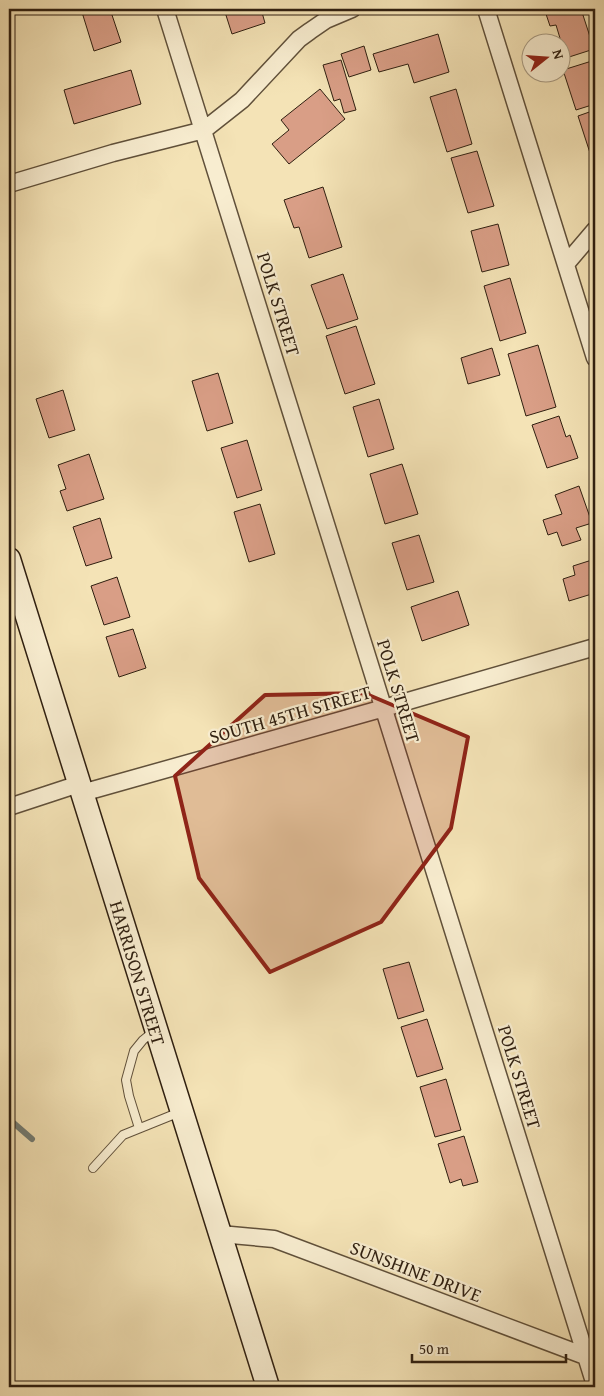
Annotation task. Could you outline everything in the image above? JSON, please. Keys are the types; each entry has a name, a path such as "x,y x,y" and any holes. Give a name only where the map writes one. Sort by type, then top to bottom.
{"main road":[{"name":"HARRISON STREET","path":"9,559 268,1387"}],"street":[{"name":"POLK STREET","path":"165,9 384,708 591,1358 595,1384"},
{"path":"9,184 113,153 204,130 242,100 310,30 326,20 352,9"},
{"path":"486,9 595,358"},
{"path":"566,264 595,230"},
{"name":"SOUTH 45TH STREET","path":"9,807 384,708 595,646"},
{"name":"SUNSHINE DRIVE","path":"220,1234 274,1238 591,1358"}],"lane":[{"path":"140,1128 129,1096 126,1080 134,1051 156,1029"},
{"path":"93,1168 123,1135 182,1112"}],"highlighted area":[{"path":"364,693 468,737 451,828 381,922 270,972 199,878 175,776 265,695"}],"building":[{"path":"81,9 110,9 121,42 94,51"},
{"path":"224,9 261,9 265,23 232,34"},
{"path":"553,9 581,9 594,49 572,56 572,32 558,32 556,25 550,26 545,11"},
{"path":"438,34 449,72 414,83 408,64 379,72 373,54"},
{"path":"364,46 371,70 349,77 341,54"},
{"path":"341,60 356,110 344,113 340,99 334,101 323,65"},
{"path":"595,60 595,104 576,110 567,82 572,82 572,67"},
{"path":"131,70 141,104 74,124 64,90"},
{"path":"320,89 345,119 289,164 272,144 289,130 281,120"},
{"path":"456,89 472,144 447,152 430,97"},
{"path":"595,110 595,155 591,156 578,116"},
{"path":"477,151 494,206 468,213 451,158"},
{"path":"323,187 342,247 309,258 299,227 294,228 284,200"},
{"path":"498,224 509,265 482,272 471,231"},
{"path":"343,274 358,319 327,329 311,285"},
{"path":"510,278 526,333 500,341 484,286"},
{"path":"356,326 375,384 345,394 326,336"},
{"path":"538,345 556,407 526,416 508,354"},
{"path":"492,348 500,375 468,384 461,358"},
{"path":"218,373 233,423 207,431 192,381"},
{"path":"63,390 75,430 49,438 36,399"},
{"path":"379,399 394,449 368,457 353,407"},
{"path":"559,416 566,437 570,435 578,458 547,468 532,425"},
{"path":"247,440 262,490 237,498 221,448"},
{"path":"89,454 104,499 67,511 60,491 66,489 58,465"},
{"path":"402,464 418,514 385,524 370,474"},
{"path":"579,486 592,523 576,528 581,540 562,546 557,532 548,535 543,520 562,514 555,495"},
{"path":"260,504 275,554 249,562 234,512"},
{"path":"100,518 112,558 86,566 73,527"},
{"path":"419,535 434,582 407,590 392,543"},
{"path":"595,559 595,593 569,601 563,579 575,575 573,566"},
{"path":"117,577 130,617 104,625 91,586"},
{"path":"458,591 469,625 422,641 411,607"},
{"path":"133,629 146,668 119,677 106,637"},
{"path":"409,962 424,1011 398,1019 383,969"},
{"path":"427,1019 443,1069 417,1077 401,1027"},
{"path":"446,1079 461,1130 435,1137 420,1087"},
{"path":"464,1136 478,1182 463,1186 461,1179 450,1183 438,1144"}],"waterway":[{"path":"9,1119 32,1139"}]}
